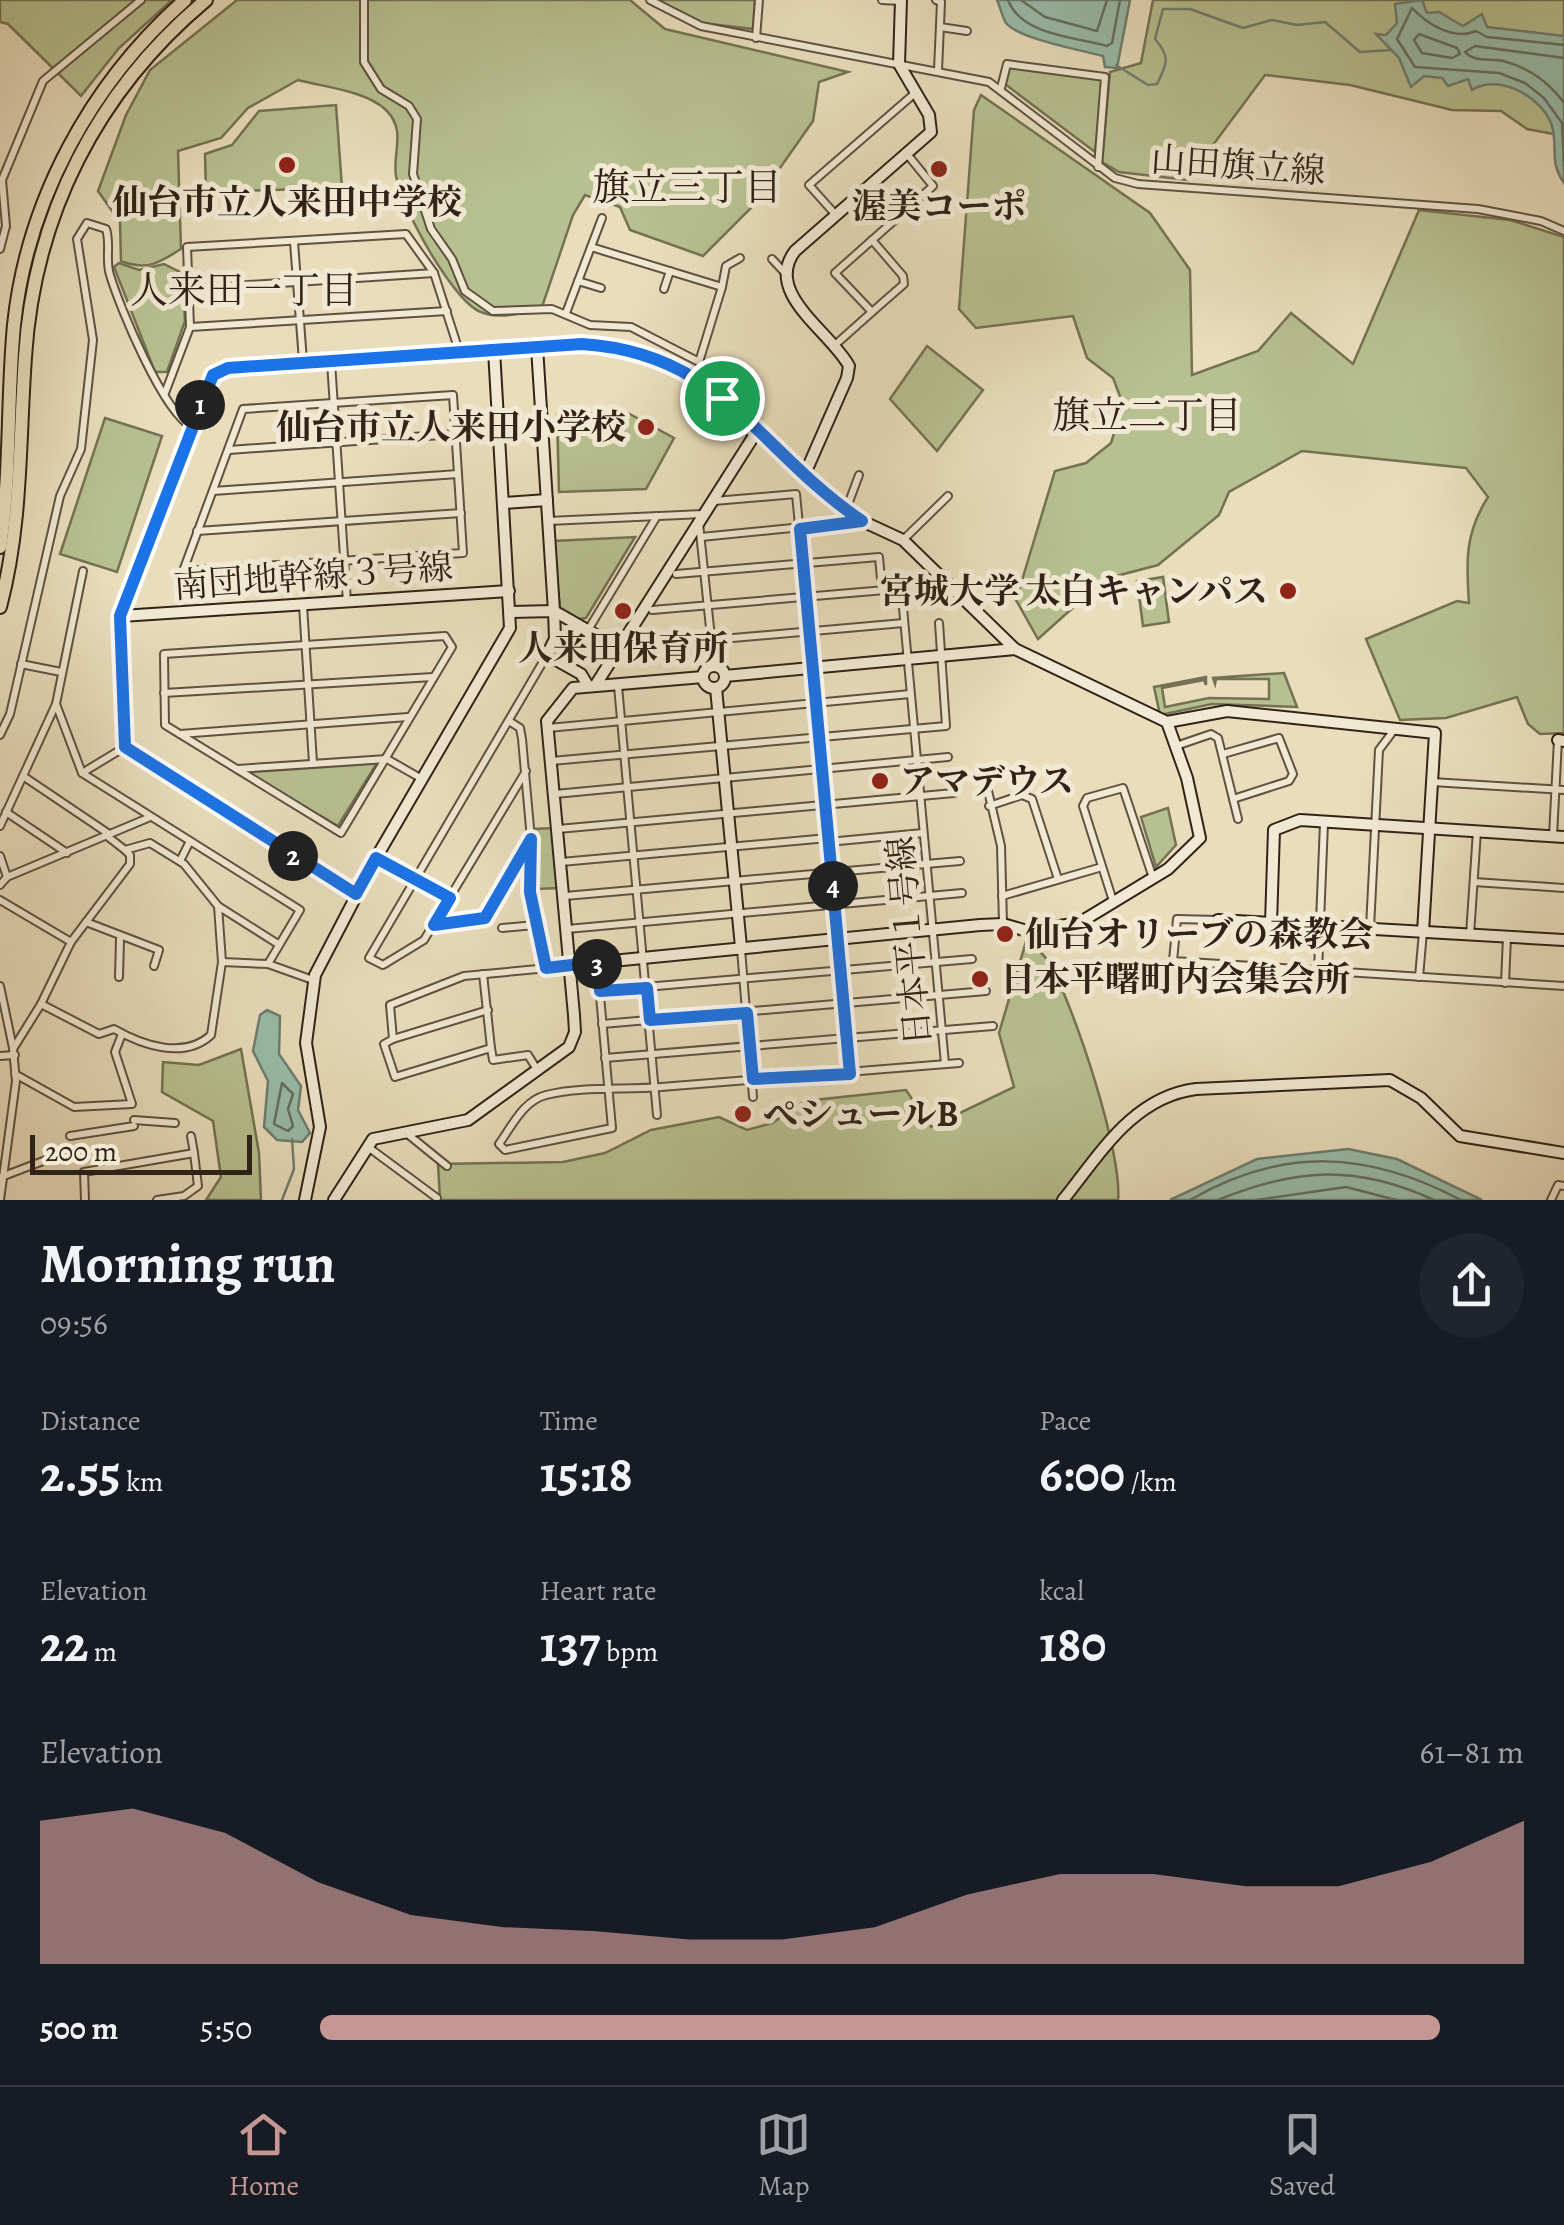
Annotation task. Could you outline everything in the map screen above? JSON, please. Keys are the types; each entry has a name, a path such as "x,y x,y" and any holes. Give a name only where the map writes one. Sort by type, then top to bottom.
{"highway":[{"path":"0,547 15,322 35,229 55,174 94,104 122,65 185,0"},
{"path":"0,607 16,522 28,322 55,208 111,100 148,54 206,0"}],"street":[{"path":"0,249 6,226 2,180 43,81 142,0"},
{"path":"364,0 364,62 381,88 409,106 417,119 413,174 431,229 452,259 465,292 493,311 552,308 590,325 631,327 699,362 714,390"},
{"name":"山田旗立線","path":"650,0 684,21 756,38 974,76 1001,88 1115,178 1138,184 1478,209 1541,221 1564,231"},
{"path":"756,38 759,0"},
{"path":"804,476 848,378 849,366 790,292 786,274 790,258 922,142 932,123 898,64 901,0 882,0"},
{"path":"936,0 941,2 938,70"},
{"path":"940,26 967,30"},
{"path":"1001,88 1008,64 1105,77 1098,166"},
{"path":"836,214 809,184 914,94"},
{"path":"872,312 835,272 932,186 907,154"},
{"path":"566,313 602,218"},
{"path":"0,735 10,714 60,496 81,449 93,340 78,240 87,223 98,223 108,233 108,271 165,393 184,423 192,426"},
{"path":"165,393 190,327 187,247 406,234 434,273 460,352"},
{"path":"834,346 904,284 902,276 872,240"},
{"path":"294,242 303,363"},
{"path":"592,247 722,287"},
{"path":"699,362 726,266 740,258"},
{"path":"772,259 786,274"},
{"path":"664,289 670,272"},
{"path":"189,289 434,273"},
{"path":"578,281 601,288"},
{"path":"190,327 447,311"},
{"path":"125,747 120,616 210,380 219,371 537,347 617,346 675,364 714,390 804,476 846,510 903,540 1016,648 1166,722 1226,711 1435,733 1419,978"},
{"path":"526,771 424,940 383,965 368,958 555,638 537,347"},
{"path":"305,1200 320,1127 306,1043 314,980 376,858 510,628 494,350"},
{"path":"331,362 348,602"},
{"path":"452,395 463,553 183,571 243,409 334,404 452,395"},
{"path":"591,685 619,648 758,431"},
{"path":"230,450 455,434"},
{"path":"213,492 458,474"},
{"path":"846,510 859,475"},
{"path":"714,501 796,494 850,1074"},
{"path":"903,540 948,496"},
{"path":"504,503 547,500"},
{"path":"197,530 461,513"},
{"path":"588,630 657,516"},
{"path":"548,521 702,517"},
{"path":"702,517 714,666 725,676"},
{"path":"701,537 862,521"},
{"path":"652,610 882,590 879,556 676,574"},
{"path":"0,826 56,704 82,571"},
{"name":"日本平１号線","path":"597,962 604,1058 609,1092 612,1128 505,1150 499,1144 525,1106 544,1095 609,1092 753,1079 850,1074 944,1064 902,597 897,589 882,590"},
{"name":"南団地幹線３号線","path":"120,616 509,591"},
{"path":"303,605 313,763"},
{"path":"511,612 554,611 619,648 904,622"},
{"path":"552,762 946,726 939,623"},
{"path":"446,636 452,647 341,833 165,726 164,654 305,645 446,636"},
{"path":"754,1097 716,688 725,676 1016,648"},
{"path":"547,655 581,674 591,685"},
{"path":"21,664 61,672"},
{"path":"334,1200 377,1137 468,1120 574,1040 571,966 547,721 573,688 703,677 714,666"},
{"path":"164,693 434,676"},
{"path":"703,677 708,687 716,688"},
{"path":"618,686 657,1115"},
{"path":"548,728 910,694"},
{"path":"56,704 82,774 300,910 268,964"},
{"path":"179,734 408,717"},
{"path":"509,721 520,728 531,839 530,892 546,968"},
{"path":"393,1039 390,1006 464,976 838,938 1003,924 1027,931 1079,923 1153,878 1200,838 1166,722"},
{"path":"1370,928 1379,750 1390,729"},
{"path":"1175,746 1211,734 1218,738 1238,820"},
{"path":"1223,754 1279,738 1292,774 1289,780 1232,798"},
{"path":"1271,922 1274,830 1300,820 1559,836 1561,740"},
{"path":"82,774 125,747"},
{"path":"125,747 356,894"},
{"path":"236,769 387,758 422,779"},
{"path":"555,794 948,758"},
{"path":"984,774 1000,846 1003,924"},
{"path":"0,1056 14,1052 71,942 130,864 130,855 109,835 22,776"},
{"path":"1432,782 1560,790"},
{"path":"1114,902 1083,806 1087,798 1123,788 1153,878"},
{"path":"558,829 954,793"},
{"path":"989,806 1022,795 1032,799 1058,879"},
{"path":"6,812 68,854"},
{"path":"0,885 6,877 148,818"},
{"path":"1318,971 1324,822"},
{"path":"1470,934 1477,831"},
{"path":"561,862 924,833"},
{"path":"434,925 485,918 531,839"},
{"path":"125,850 150,843 180,861 218,906 278,944"},
{"path":"180,861 189,843"},
{"path":"0,856 6,877"},
{"path":"376,858 450,898"},
{"path":"565,896 960,860"},
{"path":"1002,896 1102,868"},
{"path":"1474,882 1564,888"},
{"path":"567,929 962,893"},
{"path":"0,900 71,942"},
{"path":"41,1004 99,1034 114,1030 182,1050 204,1042 211,1035 222,962 218,906"},
{"path":"1564,940 1178,919 1173,961 1564,986"},
{"path":"86,922 120,939 159,950 154,966"},
{"path":"502,928 536,925"},
{"path":"1505,983 1508,937"},
{"path":"119,976 120,939"},
{"path":"600,991 972,959"},
{"path":"222,962 268,964 314,980"},
{"path":"483,974 492,1060 528,1055 538,1070"},
{"path":"0,986 2,1016 14,1052 15,1074 0,1200"},
{"path":"602,1024 986,991"},
{"path":"488,1010 384,1044 395,1077 490,1048"},
{"path":"604,1058 994,1026"},
{"path":"122,1034 115,1052 132,1104 134,1125"},
{"path":"944,1064 960,1063"},
{"path":"15,1074 74,1106 132,1104"},
{"path":"1064,1200 1139,1111 1158,1098 1196,1089 1390,1080 1421,1098 1460,1136 1564,1153"},
{"path":"70,1136 134,1125 175,1123"},
{"path":"404,1132 447,1166"},
{"path":"157,1200 184,1196 198,1186 192,1136"},
{"path":"368,1148 436,1198"},
{"path":"85,1200 84,1172 194,1153"},
{"path":"2,1177 59,1155"},
{"path":"1551,1200 1558,1186 1564,1186"}],"shaded area":[{"path":"0,0 172,0 119,48 81,96 8,24 0,22"},
{"path":"237,0 630,0 665,29 848,72 819,82 813,121 754,205 703,256 630,230 620,207 585,195 573,215 542,307 527,311 504,316 488,314 456,291 417,229 400,190 395,167 396,126 386,110 357,94 298,80 248,108 221,138 178,151 181,249 152,264 121,261 120,222 98,191 126,115 150,70"},
{"path":"657,0 755,0 753,29 701,23"},
{"path":"1153,0 1564,0 1564,136 1527,129 1501,111 1452,110 1350,85 1265,75 1187,180 1119,172 1102,162 1110,72 1141,63"},
{"path":"1007,66 1104,78 1095,152 1005,84"},
{"path":"981,95 1150,213 1190,270 1192,375 1258,351 1291,313 1353,364 1419,210 1510,220 1564,237 1564,733 1540,734 1528,724 1517,697 1446,718 1400,720 1366,639 1457,601 1469,603 1469,548 1475,523 1488,497 1466,468 1302,451 1229,492 1219,515 1158,565 1105,579 1038,639 1016,600 1055,471 1086,463 1111,443 1123,404 1113,378 1087,358 1073,316 976,328 959,309 974,110"},
{"path":"336,105 342,188 206,192 205,154 232,145 259,111"},
{"path":"119,263 139,270 164,264 182,273 185,321 167,372 155,372 114,267"},
{"path":"927,346 983,390 937,451 890,399"},
{"path":"626,412 674,438 646,489 559,492 557,414"},
{"path":"105,418 162,436 117,572 60,554"},
{"path":"635,537 586,618 579,619 560,608 553,541"},
{"path":"1163,577 1169,622 1143,626 1137,581"},
{"path":"1284,673 1297,707 1212,704 1160,715 1154,687 1206,677 1206,685 1204,680 1162,688 1165,707 1209,698 1269,699 1269,679 1216,679 1215,684 1213,678"},
{"path":"377,763 338,826 247,774 248,771"},
{"path":"1168,808 1176,845 1156,867 1141,817"},
{"path":"554,828 559,888 537,889 532,829"},
{"path":"1027,938 1048,961 1082,1043 1113,1149 1118,1200 440,1200 438,1164 563,1162 605,1153 651,1130 719,1117 747,1130 772,1123 805,1101 906,1090 931,1127 1014,1087 999,1033"},
{"path":"241,1049 259,1153 261,1200 206,1200 221,1177 213,1121 162,1092 163,1062 199,1065"}],"water":[{"path":"997,0 1130,0 1117,68 1105,67 1103,56 1013,29 1006,23"},
{"path":"1422,0 1427,13 1439,12 1463,26 1482,14 1487,27 1564,36 1564,183 1555,163 1549,119 1532,99 1495,84 1472,90 1468,79 1448,86 1442,78 1424,76 1411,87 1399,58 1376,34 1386,35 1397,23 1395,4"},
{"path":"267,1010 280,1016 279,1054 301,1086 298,1110 310,1133 302,1142 277,1140 264,1127 268,1081 253,1051 260,1015"},
{"path":"1348,1149 1397,1159 1482,1200 1170,1200 1257,1159"}],"waterway":[{"path":"1116,65 1148,85 1157,84 1166,61 1155,39 1163,9 1190,9 1243,28 1272,20 1297,25 1325,22 1360,52 1391,50"},
{"path":"282,1200 294,1169 292,1139"}],"place":[{"name":"仙台市立人来田中学校","path":"287,165"},
{"name":"渥美コーポ","path":"939,169"},
{"name":"仙台市立人来田小学校","path":"646,427"},
{"name":"宮城大学 太白キャンパス","path":"1288,591"},
{"name":"人来田保育所","path":"623,611"},
{"name":"アマデウス","path":"880,781"},
{"name":"仙台オリーブの森教会","path":"1005,934"},
{"name":"日本平曙町内会集会所","path":"980,979"},
{"name":"ぺシュールB","path":"743,1114"}],"district":[{"name":"旗立三丁目","path":"687,187"},
{"name":"人来田一丁目","path":"244,290"},
{"name":"旗立二丁目","path":"1147,415"}],"route":[{"path":"582,344 617,346 656,356 694,374 722,398 822,493 862,521 800,529 850,1074 753,1079 747,1013 650,1020 647,988 600,991 597,962 546,968 530,892 531,839 485,918 434,925 450,898 376,858 356,894 125,747 120,616 210,380 219,371 582,344"}]}
